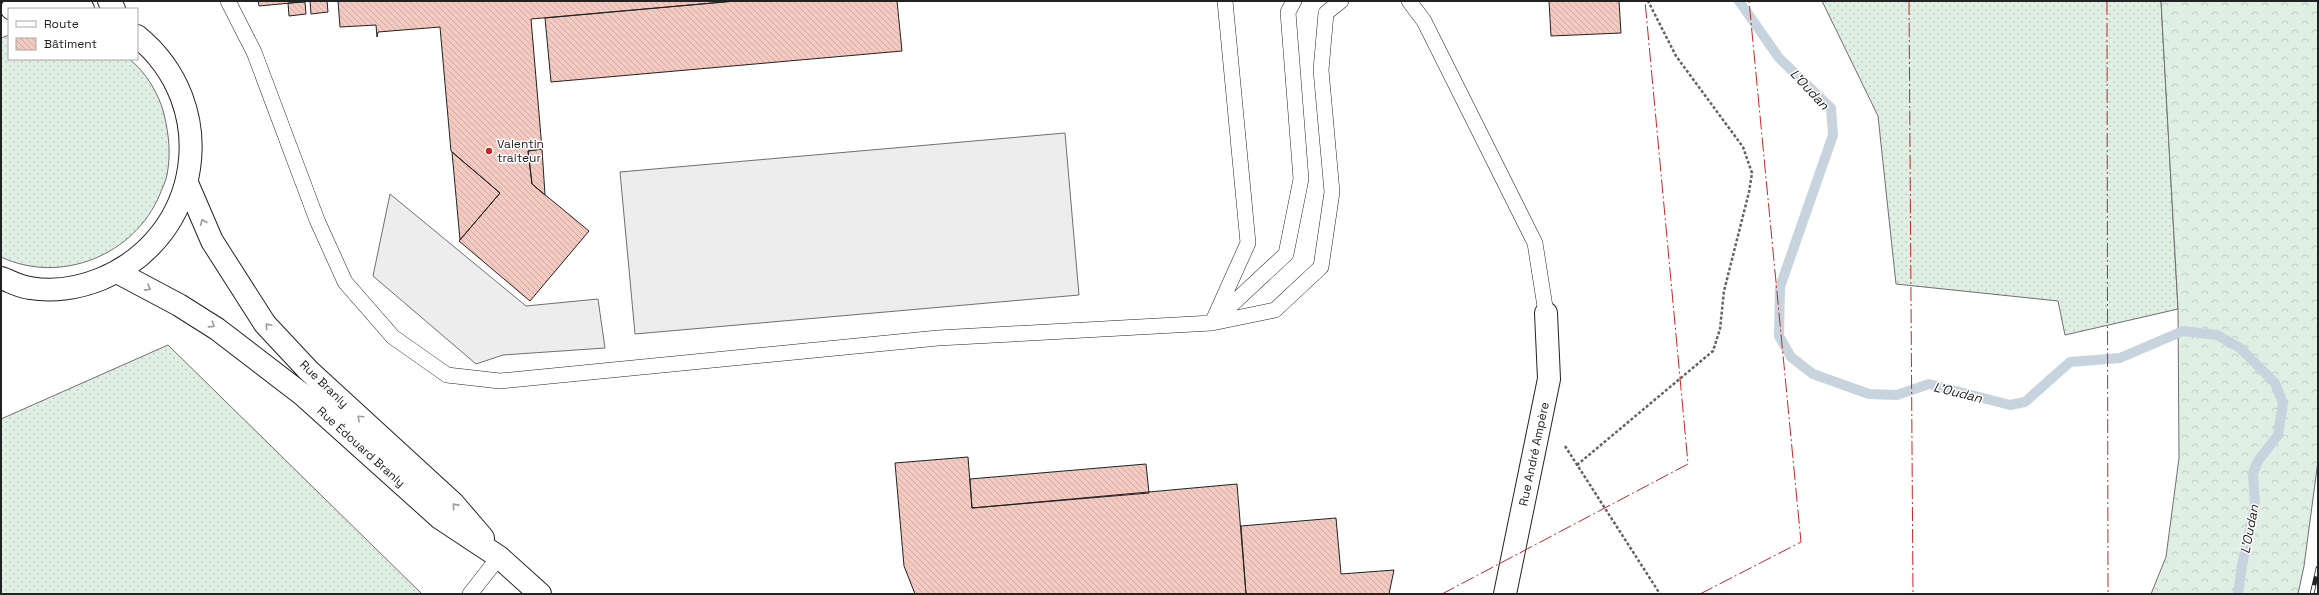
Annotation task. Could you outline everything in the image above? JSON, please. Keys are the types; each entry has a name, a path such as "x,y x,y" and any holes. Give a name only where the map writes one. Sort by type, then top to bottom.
{"street":[{"path":"18,8 49,4 76,8"},
{"path":"1,278 29,288 57,289 88,284 117,272 143,254 165,230 177,210 187,183 191,159 190,131 187,110 177,84 166,65 150,46 138,37"},
{"name":"Rue Branly","path":"187,183 212,242 265,324 308,370 453,503 499,557"},
{"name":"Rue Édouard Branly","path":"117,272 179,305 217,328 303,395 440,518 499,557 540,594"},
{"name":"Rue André Ampère","path":"1505,594 1549,379 1546,313"}],"lane":[{"path":"228,1 254,52 317,220 345,282 393,337 448,376 500,381 938,338 1212,323 1275,310 1321,267 1332,192 1321,70 1326,13 1341,1"},
{"path":"1212,323 1248,243 1226,1"},
{"path":"1212,323 1286,254 1302,179 1288,12 1294,1"},
{"path":"1409,1 1424,21 1535,243 1546,313"},
{"path":"470,594 499,557"}],"path":[{"path":"1578,465 1713,351 1720,329 1724,292 1749,192 1752,173 1744,147 1676,56 1648,1"},
{"path":"1543,410 1660,594"}],"green space":[{"path":"1822,1 2161,1 2178,309 2065,335 2058,301 1896,284 1878,116"},
{"path":"2161,1 2318,1 2318,461 2304,566 2298,594 2151,594 2166,557 2179,458 2178,309"},
{"path":"8,35 8,60 130,60 141,70 151,84 162,106 167,129 169,152 166,180 160,194 148,215 133,234 115,248 94,259 71,265 48,268 24,265 1,257 1,38"},
{"path":"168,345 422,594 1,594 1,419"}],"shaded area":[{"path":"1065,133 1079,295 635,334 620,172"},
{"path":"390,194 526,306 598,299 605,348 503,355 476,364 373,276"}],"building":[{"path":"258,1 312,1 259,6"},
{"path":"310,1 327,1 328,12 311,14"},
{"name":"Valentin traiteur","path":"338,1 735,1 531,19 542,149 528,151 532,184 589,231 530,301 459,241 500,193 451,151 440,27 378,32 377,37 376,25 340,27"},
{"path":"735,1 897,1 902,51 551,82 545,18"},
{"path":"1549,1 1619,1 1621,33 1551,36"},
{"path":"305,2 306,14 289,16 288,3"},
{"path":"542,149 545,195 532,184 528,151"},
{"path":"452,152 500,193 460,240"},
{"path":"968,457 972,508 1237,484 1246,594 915,594 904,566 895,463"},
{"path":"1146,464 1149,493 972,508 970,479"},
{"path":"1336,518 1341,574 1394,570 1389,594 1246,594 1241,526"}],"waterway":[{"name":"L'Oudan","path":"1739,1 1779,58 1831,108 1833,135 1780,287 1779,336 1791,357 1813,374 1869,394 1897,395 1929,384 2010,405 2025,402 2070,362 2120,358 2183,331 2217,335 2240,348 2275,383 2283,403 2278,435 2258,461 2253,473 2255,506 2242,565 2238,594"}],"railway":[{"path":"2312,594 2318,568"}],"power":[{"path":"1442,594 1688,464 1645,1"},
{"path":"1700,594 1801,542 1749,1"},
{"path":"1909,1 1913,594"},
{"path":"2107,1 2108,594"}],"place":[{"name":"Valentin traiteur","path":"489,151"}]}
